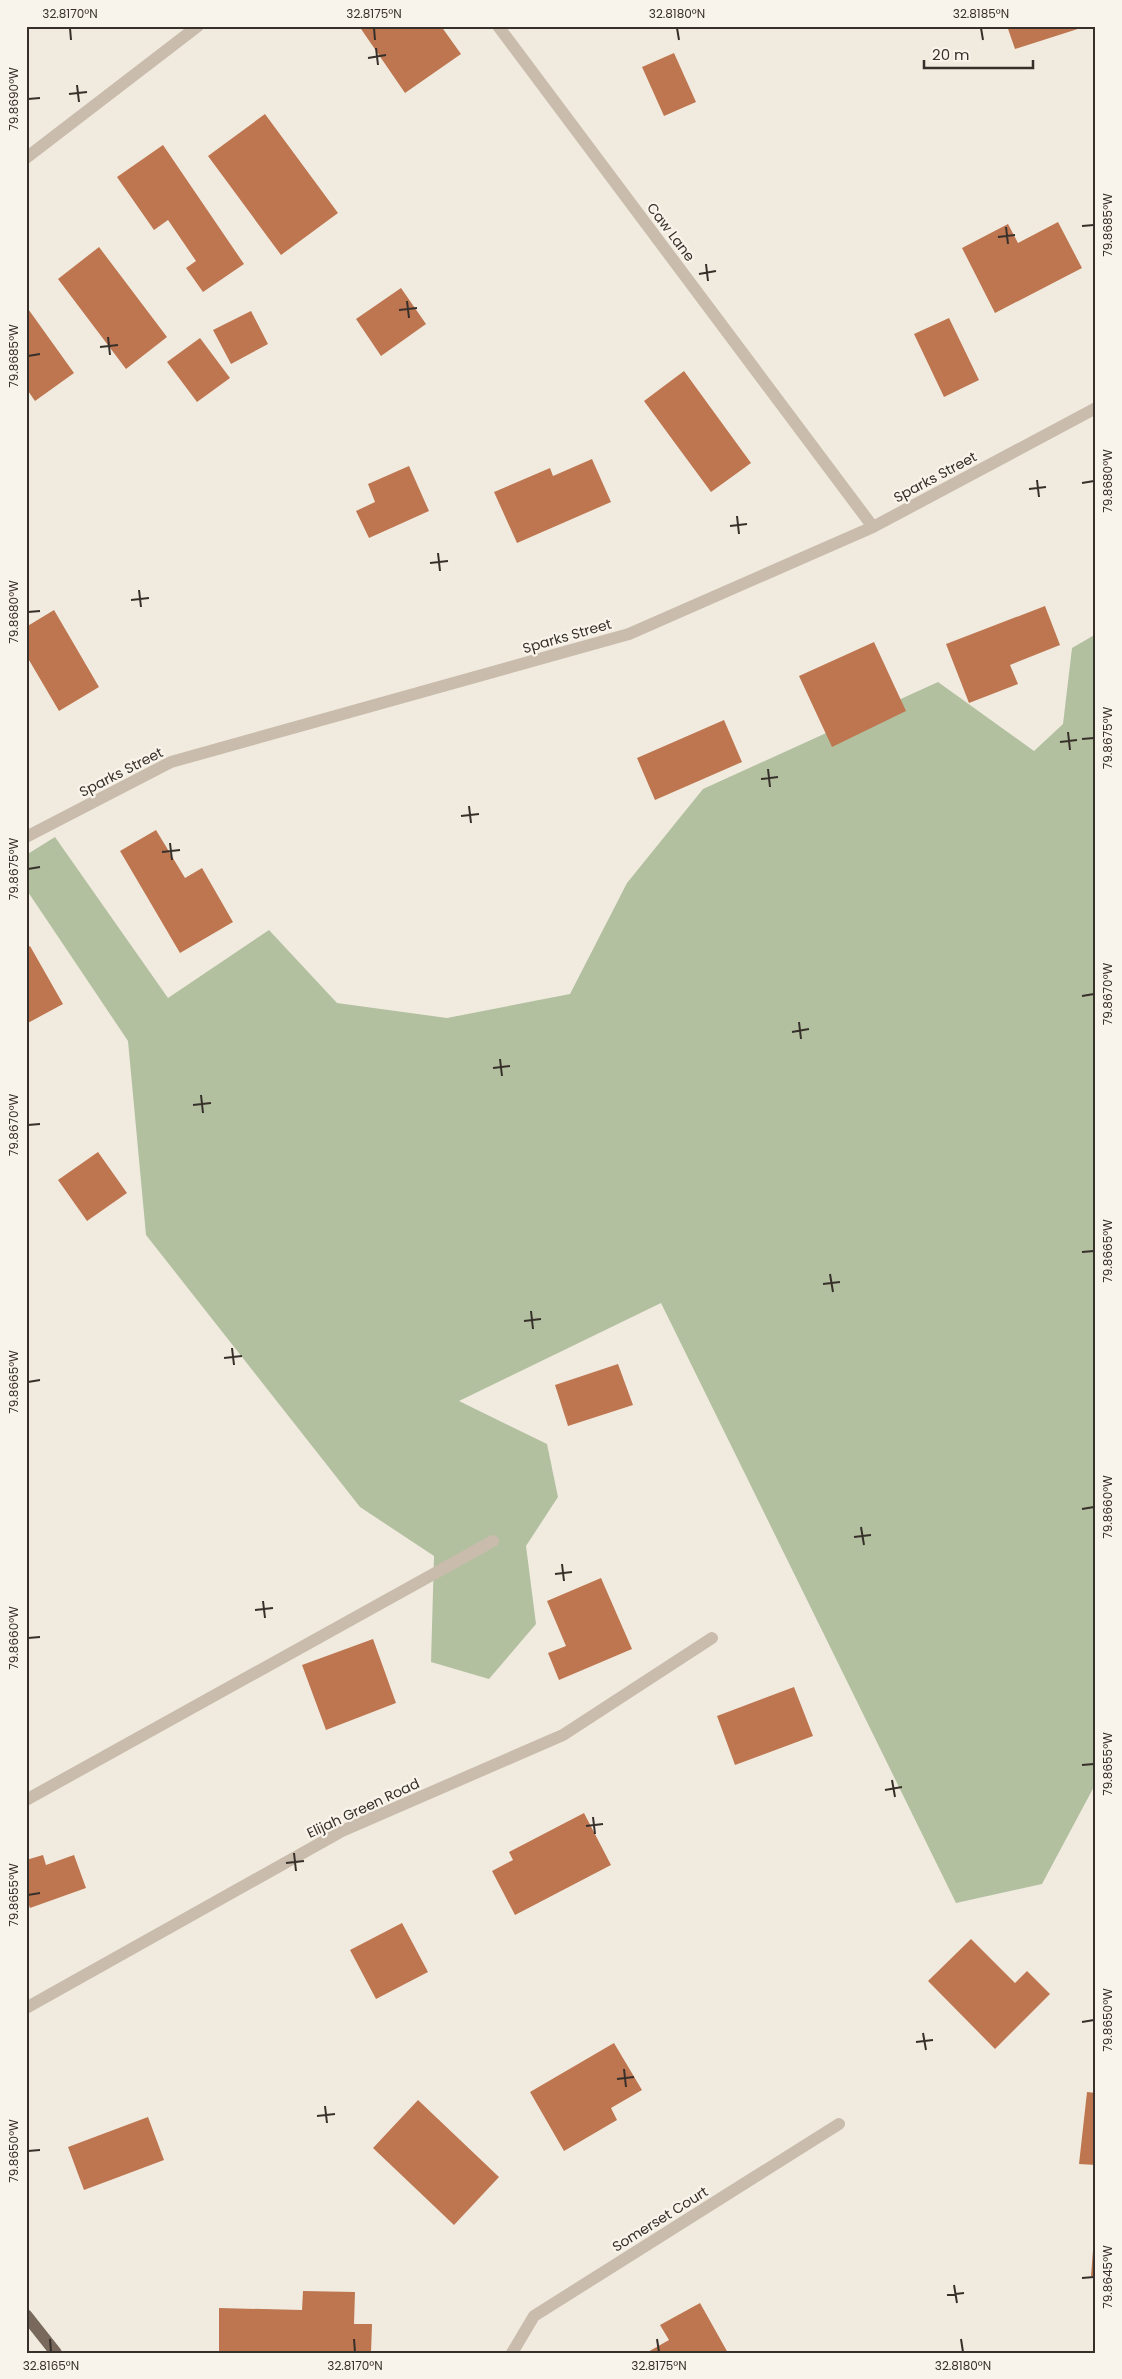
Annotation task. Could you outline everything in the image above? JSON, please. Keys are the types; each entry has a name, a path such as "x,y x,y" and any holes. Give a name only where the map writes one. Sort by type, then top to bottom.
{"main road":[{"path":"26,2315 56,2353"}],"street":[{"path":"26,158 198,26"},
{"name":"Caw Lane","path":"498,26 874,527"},
{"name":"Sparks Street","path":"26,837 171,762 629,634 874,527 1096,408"},
{"path":"26,1800 493,1541"},
{"name":"Elijah Green Road","path":"26,2008 342,1831 563,1735 712,1638"},
{"name":"Somerset Court","path":"512,2353 534,2316 839,2124"}],"green space":[{"path":"1096,634 1096,1783 1042,1884 956,1903 661,1303 459,1401 547,1444 558,1497 526,1546 536,1624 489,1679 431,1662 434,1556 360,1507 146,1235 128,1041 26,889 26,855 55,837 168,998 269,930 337,1003 447,1018 570,994 627,883 703,789 938,682 1034,751 1063,724 1072,648"}],"building":[{"path":"359,26 441,26 461,54 405,93"},
{"path":"1007,26 1084,26 1084,27 1015,49"},
{"path":"674,53 696,102 664,116 642,67"},
{"path":"265,114 338,213 281,255 208,156"},
{"path":"163,145 244,264 203,292 186,268 196,261 168,220 154,230 117,177"},
{"path":"1058,222 1082,268 995,313 962,248 1008,224 1018,243"},
{"path":"99,247 167,337 126,369 58,279"},
{"path":"401,288 426,324 381,356 356,319"},
{"path":"26,306 74,373 35,401 26,388"},
{"path":"251,311 268,344 231,364 213,330"},
{"path":"949,318 979,380 944,397 914,334"},
{"path":"200,338 230,378 197,402 167,362"},
{"path":"684,371 751,463 711,492 644,401"},
{"path":"592,459 611,502 517,543 494,492 550,468 553,476"},
{"path":"409,466 429,511 369,538 356,511 375,502 368,484"},
{"path":"1045,606 1060,645 1010,665 1018,684 969,703 946,644"},
{"path":"54,610 99,687 59,711 26,655 26,627"},
{"path":"874,642 906,711 832,747 799,676"},
{"path":"724,720 742,762 655,800 637,758"},
{"path":"156,830 185,878 202,868 233,922 180,953 120,851"},
{"path":"30,946 63,1004 26,1024 26,948"},
{"path":"98,1152 127,1193 87,1221 58,1180"},
{"path":"618,1364 633,1405 568,1426 555,1385"},
{"path":"601,1578 632,1649 559,1680 548,1653 566,1646 547,1601"},
{"path":"373,1639 396,1703 326,1730 302,1665"},
{"path":"794,1687 813,1736 735,1765 717,1716"},
{"path":"584,1813 611,1865 515,1915 492,1871 513,1860 509,1852"},
{"path":"43,1855 46,1865 74,1855 86,1888 30,1908 26,1899 26,1860"},
{"path":"402,1923 428,1972 376,1999 350,1950"},
{"path":"971,1939 1015,1983 1027,1971 1050,1994 995,2049 928,1981"},
{"path":"614,2043 642,2090 611,2108 617,2120 564,2151 530,2092"},
{"path":"1087,2092 1096,2093 1096,2165 1079,2164"},
{"path":"418,2100 499,2177 454,2225 373,2148"},
{"path":"148,2117 164,2160 84,2190 68,2147"},
{"path":"1094,2237 1096,2237 1096,2276 1091,2276"},
{"path":"303,2291 355,2292 354,2324 372,2324 371,2353 219,2353 219,2308 302,2310"},
{"path":"700,2303 728,2353 646,2353 669,2340 660,2325"}]}
